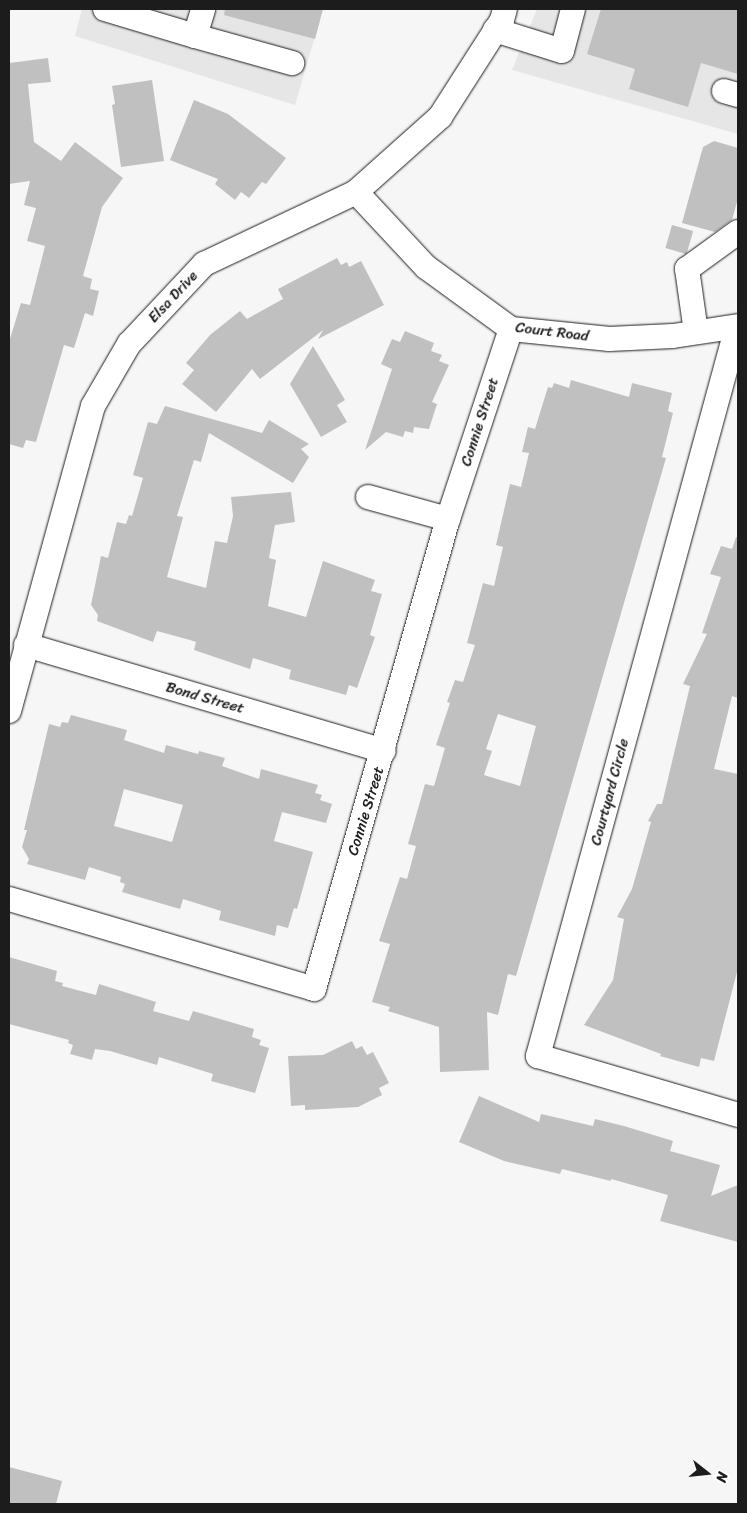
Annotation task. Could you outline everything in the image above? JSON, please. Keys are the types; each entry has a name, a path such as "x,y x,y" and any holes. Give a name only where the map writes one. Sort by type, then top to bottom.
{"street":[{"path":"105,9 292,63"},
{"path":"195,36 203,9"},
{"name":"Elsa Drive","path":"9,711 93,406 129,344 204,264 356,192 440,117 495,30 505,9"},
{"path":"495,30 562,51 573,9"},
{"name":"Court Road","path":"356,192 426,267 511,329 609,339 696,332 738,326"},
{"path":"696,332 687,269 738,232"},
{"name":"Courtyard Circle","path":"738,326 538,1056 738,1115"},
{"name":"Connie Street","path":"9,899 314,989 384,751 448,519 511,329"},
{"path":"368,497 448,519"},
{"name":"Bond Street","path":"26,645 384,751"}],"shaded area":[{"path":"82,9 323,9 295,105 75,36"},
{"path":"537,9 738,9 738,134 512,70"}],"building":[{"path":"225,9 323,9 315,39 224,15"},
{"path":"601,9 738,9 738,74 701,63 688,107 629,89 635,69 587,54"},
{"path":"48,58 51,82 28,84 34,142 61,161 75,142 123,178 102,207 83,276 92,279 90,289 99,291 93,316 85,313 74,348 64,345 36,442 26,440 23,448 9,444 9,342 21,303 30,305 45,246 27,241 36,208 24,205 30,181 9,184 9,63"},
{"path":"152,80 164,161 121,167 112,105 115,104 112,86"},
{"path":"194,100 228,114 286,158 266,184 262,182 249,198 241,192 235,200 215,184 218,179 170,160"},
{"path":"714,141 738,148 738,198 732,220 715,232 682,223 703,147"},
{"path":"672,225 693,231 687,254 665,248"},
{"path":"337,258 341,265 347,262 349,267 361,261 384,305 318,339 323,330 260,379 252,369 216,412 182,384 194,370 186,363 210,335 240,311 247,319 283,299 278,289"},
{"path":"405,331 434,343 431,351 442,355 439,361 449,365 432,402 437,404 429,429 414,427 413,433 405,431 403,437 386,432 365,450 392,369 381,364 392,339 400,342"},
{"path":"313,346 345,400 337,405 347,422 321,437 290,384"},
{"path":"571,380 629,397 632,383 672,393 668,411 673,413 662,457 666,458 516,976 508,974 498,1015 487,1012 489,1070 440,1072 439,1027 388,1011 390,1007 372,1002 390,944 379,941 400,877 407,879 416,846 408,844 425,784 434,786 445,748 436,745 450,703 447,702 455,680 463,682 475,645 467,643 483,583 494,586 503,547 496,545 510,484 521,487 529,453 522,452 528,427 535,429 548,387 552,388 554,383 569,388","holes":["498,714 536,726 520,786 484,775 492,751 486,749"]},
{"path":"165,406 262,433 269,420 309,444 301,449 309,457 293,483 209,433 201,462 194,460 177,516 183,517 167,577 206,588 215,541 227,543 233,516 231,497 291,492 295,522 275,525 269,558 276,560 268,606 306,617 323,561 375,580 371,591 382,594 370,635 375,637 357,688 349,685 346,695 289,679 291,670 253,658 250,669 194,650 196,642 190,640 157,631 153,642 97,621 98,615 91,605 101,556 108,558 117,522 126,524 129,515 132,516 143,478 133,475 148,422 157,424"},
{"path":"736,537 738,538 738,698 732,696 714,769 738,774 738,968 714,1061 701,1058 699,1067 660,1056 661,1054 584,1025 613,980 624,919 617,917 632,889 651,822 648,821 657,804 662,804 690,686 683,684 707,634 702,633 721,577 710,574 721,546 732,549"},
{"path":"71,715 127,730 124,740 164,753 166,745 198,754 199,751 225,758 222,766 259,779 261,769 318,785 315,793 322,795 320,800 332,804 326,823 282,812 274,841 313,852 297,909 294,908 288,928 277,925 275,936 219,920 221,911 183,899 180,909 122,892 125,884 120,882 121,877 89,867 85,880 27,864 29,859 22,847 27,830 24,830 49,724 60,727 62,722 68,723","holes":["124,789 183,805 172,842 114,826"]},
{"path":"9,957 57,971 55,981 63,983 62,986 96,995 99,984 156,1002 153,1011 189,1021 193,1011 254,1029 252,1037 261,1040 259,1045 269,1048 255,1093 211,1081 213,1074 159,1057 157,1065 110,1051 95,1049 92,1060 70,1054 73,1045 68,1043 69,1040 9,1024"},
{"path":"352,1041 356,1049 362,1046 367,1055 373,1052 389,1083 379,1088 382,1095 358,1107 305,1110 305,1105 291,1106 288,1056 323,1055"},
{"path":"479,1096 539,1122 541,1114 593,1126 595,1119 624,1126 673,1141 670,1151 720,1165 711,1196 738,1185 738,1242 660,1221 668,1195 611,1179 611,1181 562,1169 560,1174 504,1161 459,1142"},
{"path":"9,1467 62,1481 56,1504 9,1504"}]}
